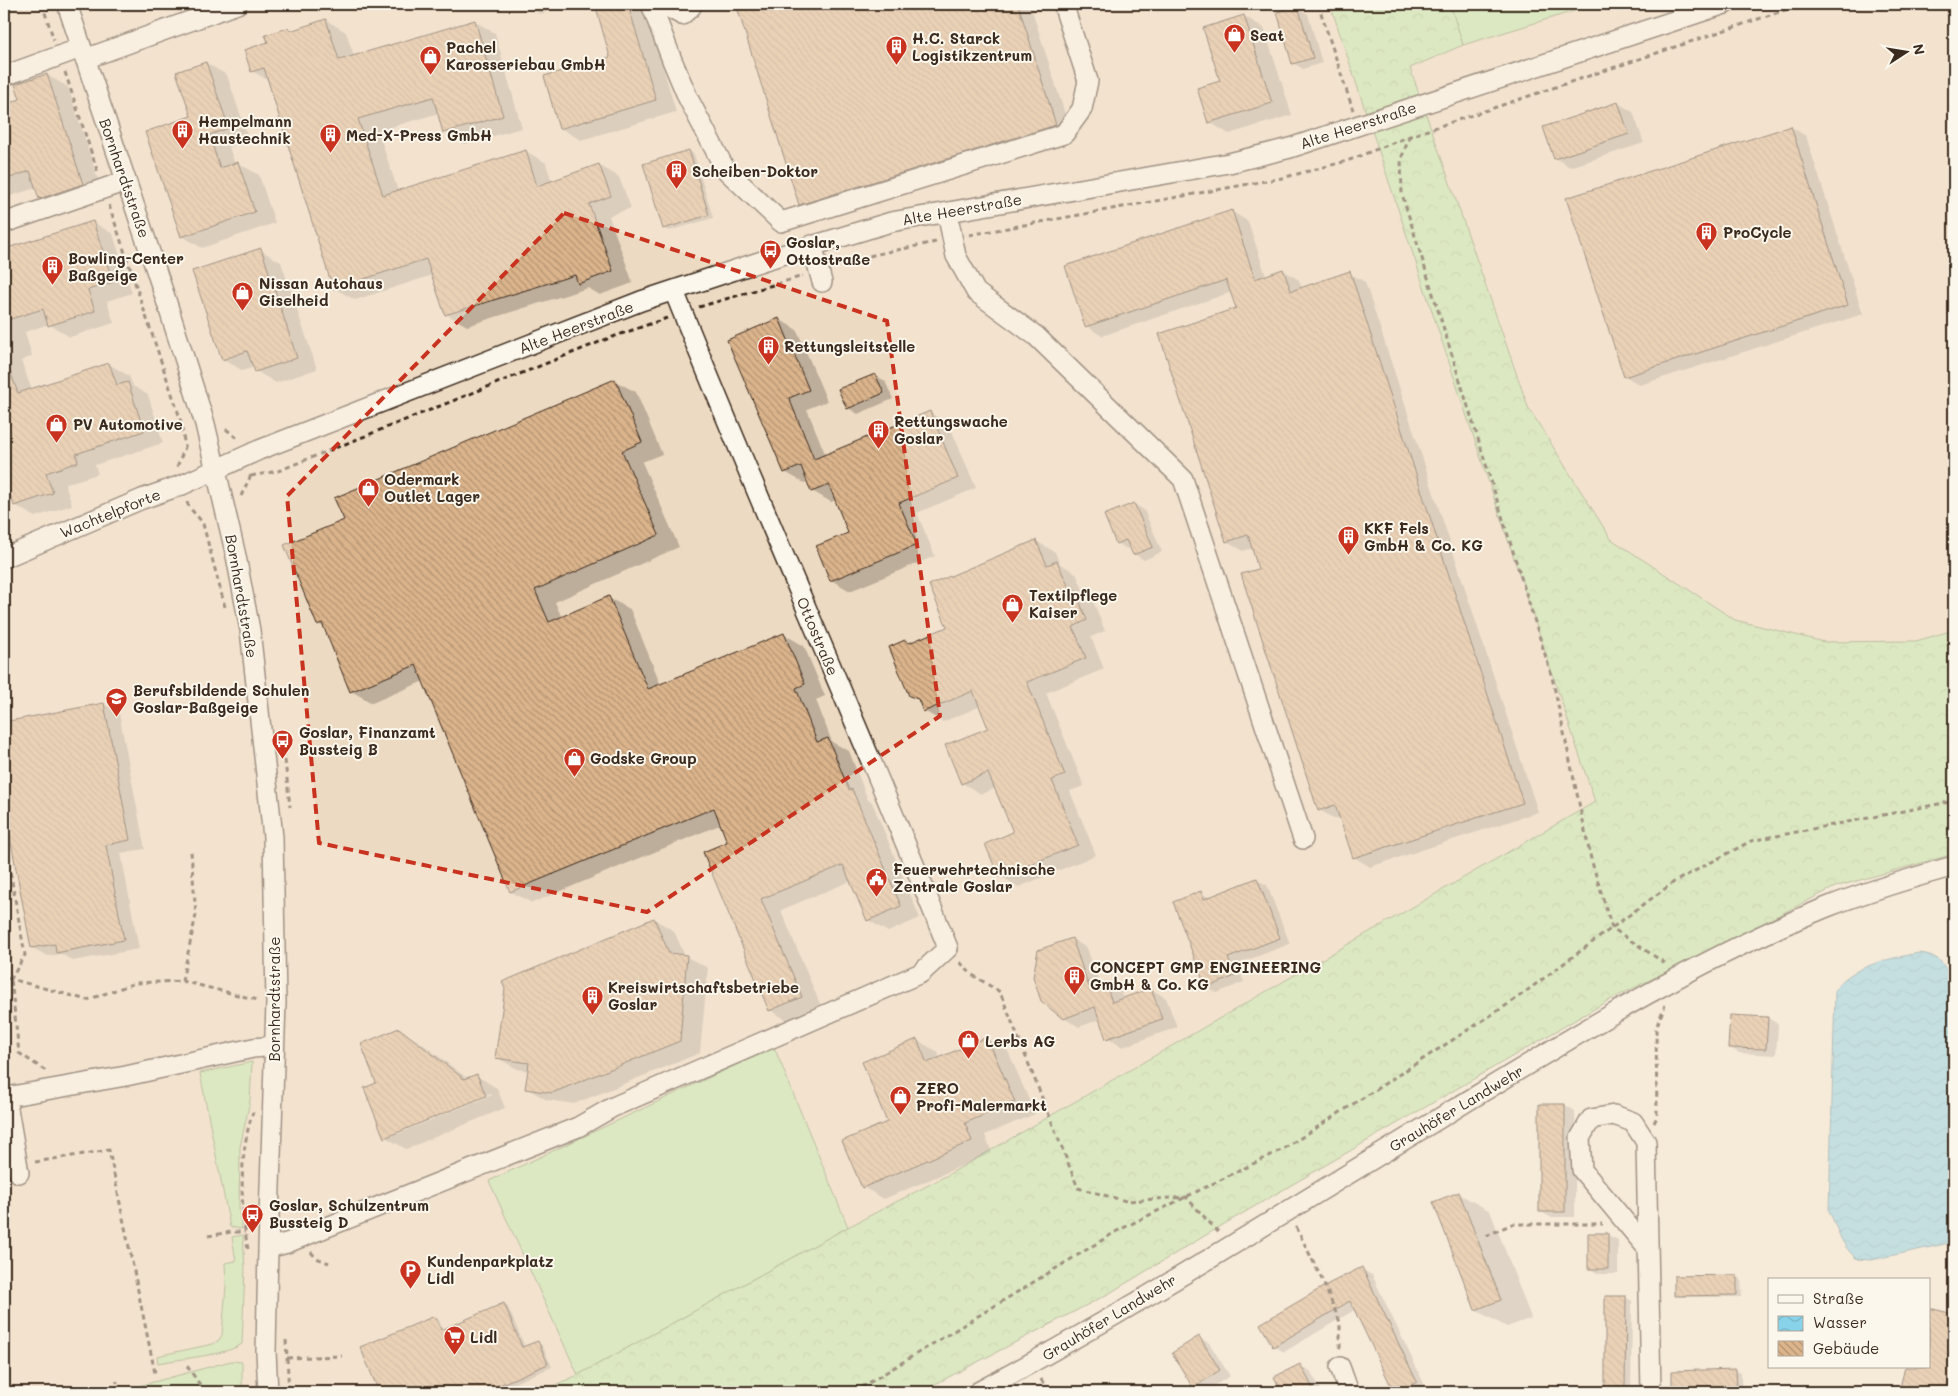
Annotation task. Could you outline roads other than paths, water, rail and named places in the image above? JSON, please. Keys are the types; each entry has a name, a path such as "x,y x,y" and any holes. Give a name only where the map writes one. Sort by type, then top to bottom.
{"street":[{"name":"Bornhardtstraße","path":"67,4 175,326 205,424 236,556 250,630 273,837 276,1003 268,1248 266,1352 268,1392"},
{"path":"4,76 60,56 83,53 236,4"},
{"path":"653,4 669,8 682,15 691,8 692,4"},
{"path":"653,4 672,60 688,98 725,169 782,222 1064,134 1082,109 1088,81 1064,4"},
{"name":"Alte Heerstraße","path":"216,469 259,450 641,301 812,245 891,222 1229,163 1290,148 1725,4"},
{"path":"4,223 126,181"},
{"path":"947,212 956,256 976,292 1036,336 1183,479 1303,839"},
{"path":"812,245 821,277"},
{"name":"Ottostraße","path":"268,1248 293,1240 578,1127 613,1107 921,973 948,948 898,823 777,540 674,291"},
{"name":"Wachtelpforte","path":"4,558 74,527 182,485 216,469"},
{"name":"Grauhöfer Landwehr","path":"978,1392 1035,1361 1546,1053 1682,975 1825,908 1954,866"},
{"path":"18,1169 6,1097 164,1068 253,1048 274,1046"},
{"path":"1647,1248 1582,1170 1580,1138 1591,1119 1614,1115 1633,1122 1646,1142 1651,1392"},
{"path":"1340,1367 1349,1392"}],"water":[{"path":"1919,953 1928,955 1941,962 1951,982 1954,998 1954,1242 1871,1260 1857,1259 1843,1242 1829,1211 1835,992 1840,983 1859,970 1897,957"}],"place":[{"name":"Seat","path":"1234,54"},
{"name":"H.C. Starck Logistikzentrum","path":"896,66"},
{"name":"Pachel Karosseriebau GmbH","path":"430,75"},
{"name":"Hempelmann Haustechnik","path":"182,149"},
{"name":"Med-X-Press GmbH","path":"330,154"},
{"name":"Scheiben-Doktor","path":"676,190"},
{"name":"ProCycle","path":"1707,251"},
{"name":"Goslar, Ottostraße","path":"770,270"},
{"name":"Bowling-Center Baßgeige","path":"52,286"},
{"name":"Nissan Autohaus Giselheid","path":"243,311"},
{"name":"Rettungsleitstelle","path":"768,365"},
{"name":"PV Automotive","path":"57,443"},
{"name":"Rettungswache Goslar","path":"878,449"},
{"name":"Odermark Outlet Lager","path":"368,507"},
{"name":"KKF Fels GmbH & Co. KG","path":"1348,556"},
{"name":"Textilpflege Kaiser","path":"1013,623"},
{"name":"Berufsbildende Schulen Goslar-Baßgeige","path":"117,718"},
{"name":"Goslar, Finanzamt Bussteig B","path":"283,760"},
{"name":"Godske Group","path":"574,777"},
{"name":"Feuerwehrtechnische Zentrale Goslar","path":"877,897"},
{"name":"CONCEPT GMP ENGINEERING GmbH & Co. KG","path":"1074,995"},
{"name":"Kreiswirtschaftsbetriebe Goslar","path":"592,1015"},
{"name":"Lerbs AG","path":"969,1060"},
{"name":"ZERO Profi-Malermarkt","path":"900,1116"},
{"name":"Goslar, Schulzentrum Bussteig D","path":"253,1233"},
{"name":"Kundenparkplatz Lidl","path":"411,1289"},
{"name":"Lidl","path":"454,1356"}]}
